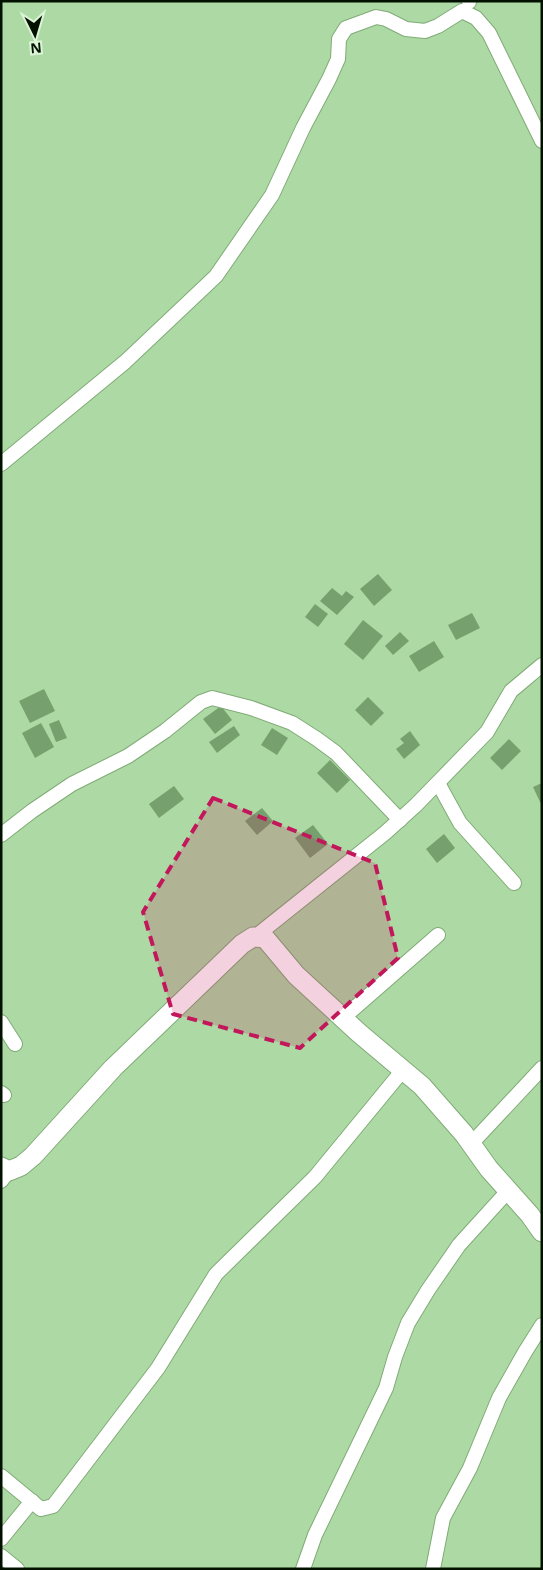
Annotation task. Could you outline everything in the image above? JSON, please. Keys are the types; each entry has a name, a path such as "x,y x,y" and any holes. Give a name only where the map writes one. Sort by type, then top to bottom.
{"street":[{"path":"1,464 125,362 216,276 272,195 338,59 339,39 346,28 376,17 386,19 406,29 426,31 438,26 467,4 489,33 542,141"},
{"path":"4,1173 21,1166 33,1156 113,1068 242,944 256,936 400,820 487,732 511,691 542,665"},
{"path":"1,835 32,810 72,784 128,756 165,731 200,702 212,698 251,708 292,723 318,739 336,752 400,820"},
{"path":"438,783 460,823 514,883"},
{"path":"343,1018 438,935"},
{"path":"256,936 265,938 296,976 422,1086 471,1144 489,1169 530,1215 542,1232"},
{"path":"1,1022 15,1044"},
{"path":"471,1144 542,1068"},
{"path":"1,1476 41,1509 52,1506 158,1368 216,1274 315,1177 403,1070"},
{"path":"303,1569 316,1535 386,1388 408,1323 428,1290 459,1246 508,1191"},
{"path":"433,1569 444,1518 470,1468 499,1398 542,1325"},
{"path":"1,1539 32,1501"},
{"path":"1,1556 17,1569"}],"highlighted area":[{"path":"213,798 375,863 398,958 300,1048 173,1014 143,912"}],"building":[{"path":"378,574 392,590 374,606 360,589"},
{"path":"332,588 342,596 346,591 354,597 337,615 320,601"},
{"path":"315,604 328,614 318,627 305,617"},
{"path":"472,613 480,628 456,640 448,625"},
{"path":"363,620 383,636 363,660 344,644"},
{"path":"400,632 409,641 393,655 385,646"},
{"path":"434,641 444,657 419,672 409,656"},
{"path":"44,689 55,711 30,723 19,701"},
{"path":"368,697 384,713 371,726 355,710"},
{"path":"221,706 232,720 215,734 203,719"},
{"path":"59,720 67,738 56,742 49,724"},
{"path":"41,723 54,747 35,758 22,733"},
{"path":"234,726 240,735 217,753 209,742"},
{"path":"272,728 288,738 277,755 261,745"},
{"path":"410,731 420,745 404,759 396,749 404,743 400,739"},
{"path":"509,739 521,751 502,770 490,758"},
{"path":"330,760 350,780 337,793 317,773"},
{"path":"542,783 542,806 533,787"},
{"path":"174,786 184,799 159,818 149,804"},
{"path":"262,808 273,821 257,835 245,821"},
{"path":"313,825 328,844 310,858 295,838"},
{"path":"444,834 455,848 437,863 426,849"}]}
